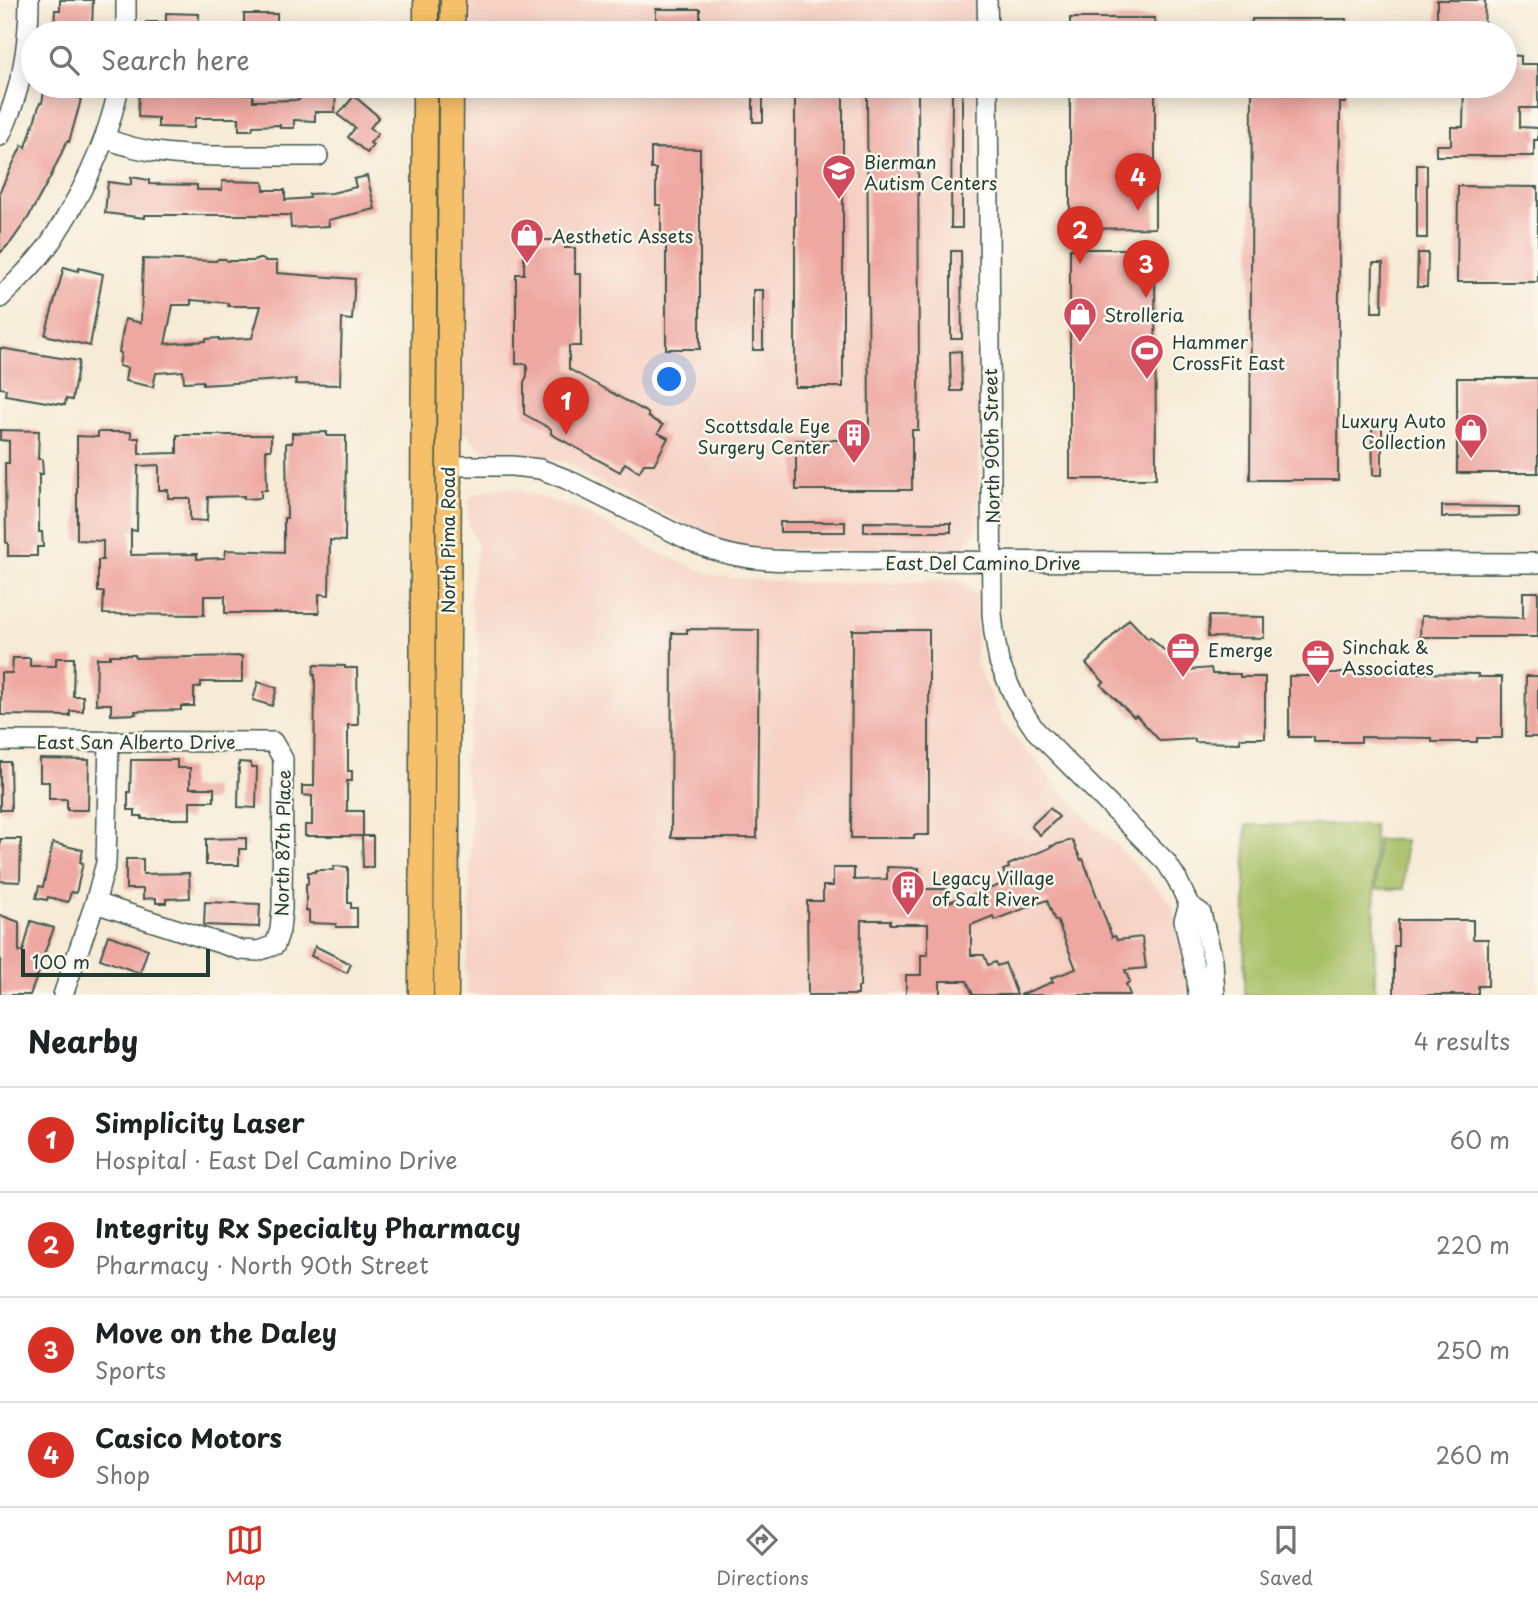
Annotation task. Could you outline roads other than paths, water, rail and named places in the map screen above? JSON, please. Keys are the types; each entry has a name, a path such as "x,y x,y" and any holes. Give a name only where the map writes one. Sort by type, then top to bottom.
{"main road":[{"path":"425,21 426,0"},
{"path":"452,21 453,0"},
{"name":"North Pima Road","path":"421,995 425,98"},
{"name":"North Pima Road","path":"446,995 450,98"},
{"path":"422,727 433,677 435,498 447,466 439,458 434,442 435,275 425,226"}],"street":[{"path":"29,0 29,21"},
{"path":"126,0 126,21"},
{"path":"988,0 988,21"},
{"path":"0,136 18,92 21,77"},
{"path":"0,298 47,248 76,201 104,138 116,98"},
{"name":"North 90th Street","path":"988,98 992,613 999,662 1016,701 1035,730 1166,862 1189,905 1201,913 1213,960 1215,995"},
{"path":"104,138 147,151 181,156 318,156"},
{"name":"East Del Camino Drive","path":"447,466 540,469 566,479 697,544 733,556 767,561 1538,563"},
{"name":"East San Alberto Drive","path":"0,741 273,742"},
{"path":"63,995 106,863 109,741"},
{"name":"North 87th Place","path":"95,903 241,950 258,951 275,945 281,930 282,909 283,759 273,742"},
{"name":"North 90th Street","path":"1189,905 1184,920 1198,995"}],"place":[{"name":"Bierman Autism Centers","path":"839,201"},
{"name":"Casico Motors","path":"1138,211"},
{"name":"Integrity Rx Specialty Pharmacy","path":"1080,264"},
{"name":"Aesthetic Assets","path":"527,265"},
{"name":"Move on the Daley","path":"1146,298"},
{"name":"Strolleria","path":"1080,344"},
{"name":"Hammer CrossFit East","path":"1147,381"},
{"name":"Simplicity Laser","path":"566,435"},
{"name":"Luxury Auto Collection","path":"1471,460"},
{"name":"Scottsdale Eye Surgery Center","path":"854,465"},
{"name":"Emerge","path":"1183,679"},
{"name":"Sinchak & Associates","path":"1318,686"},
{"name":"Legacy Village of Salt River","path":"908,917"}]}
